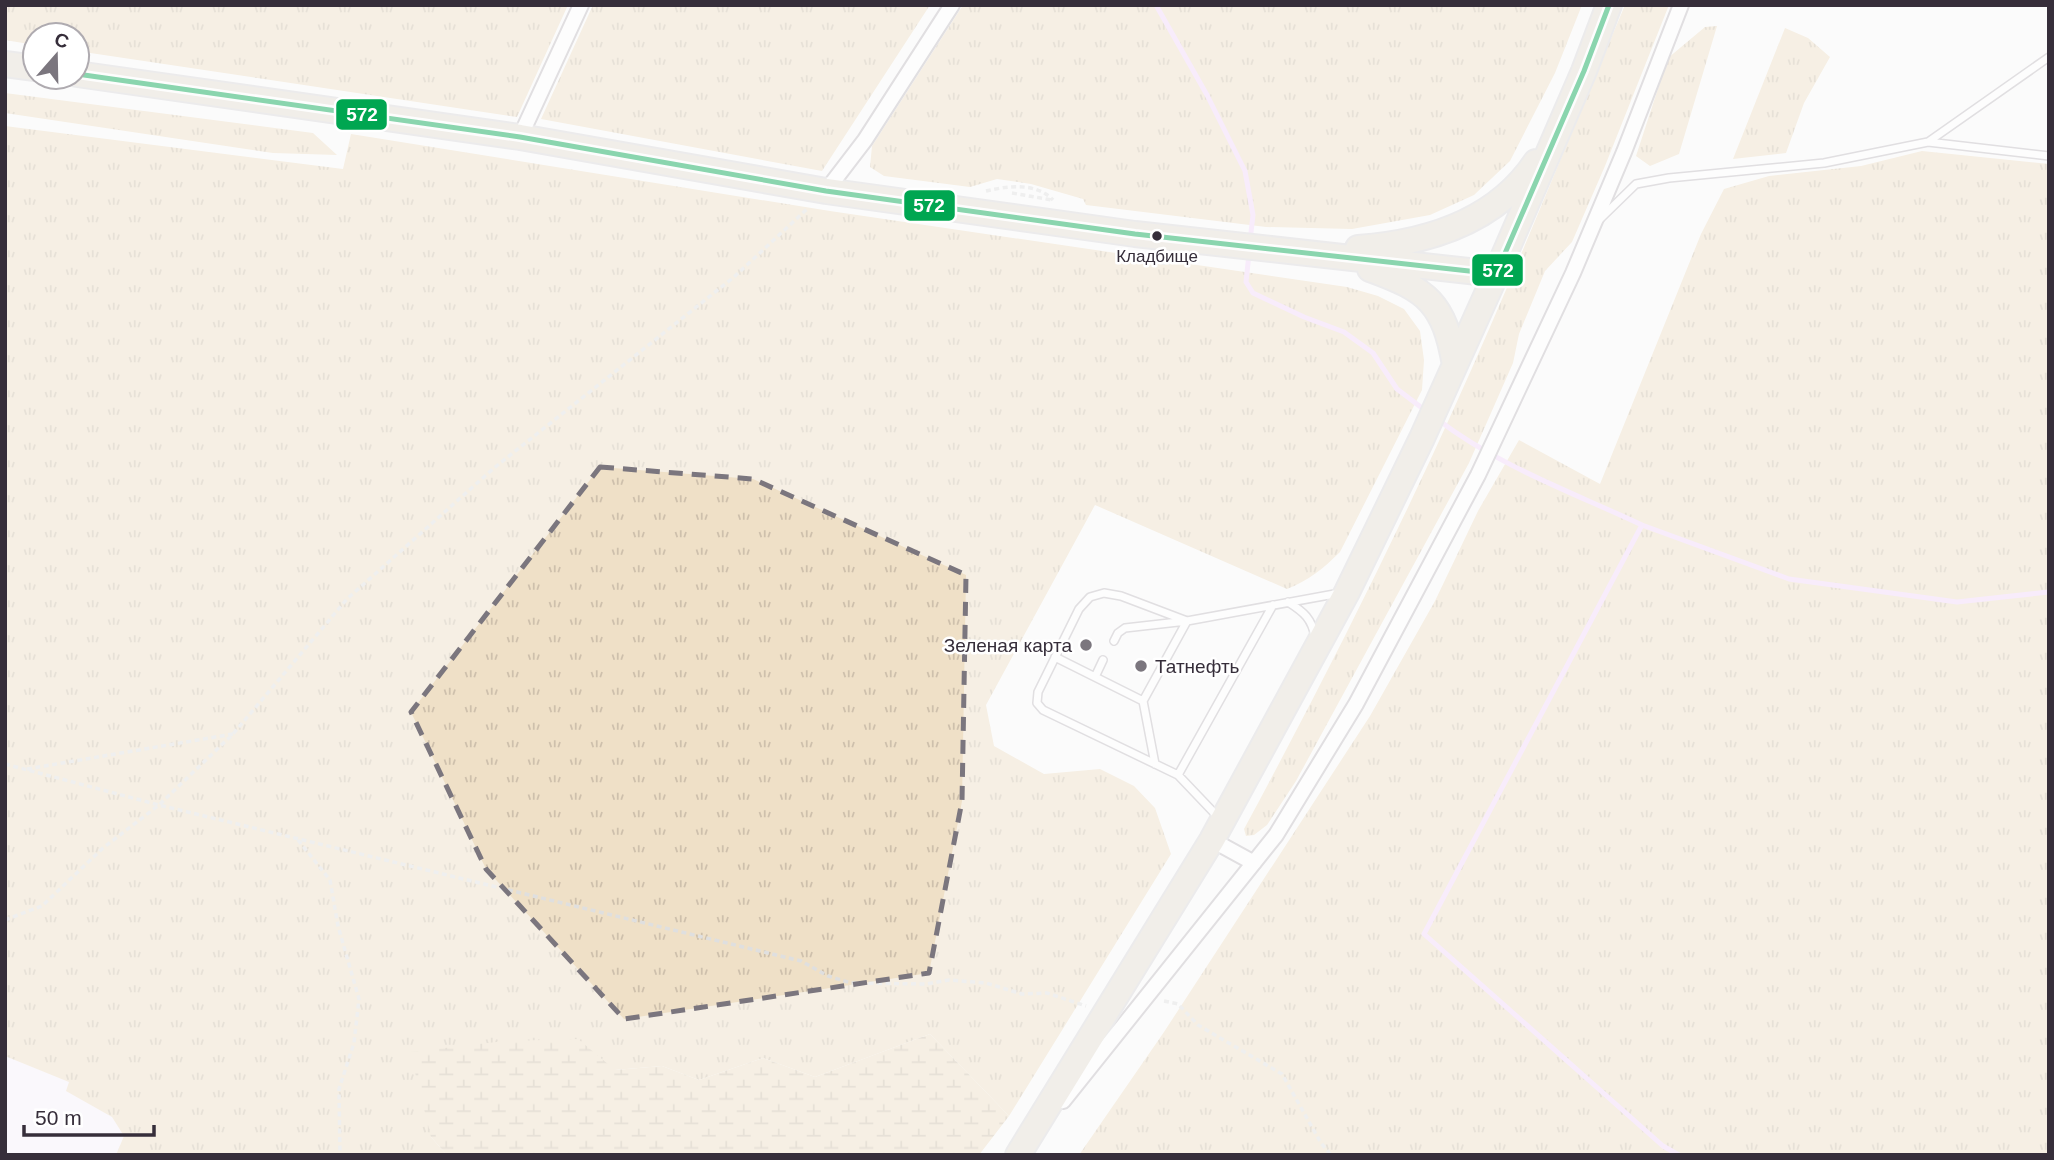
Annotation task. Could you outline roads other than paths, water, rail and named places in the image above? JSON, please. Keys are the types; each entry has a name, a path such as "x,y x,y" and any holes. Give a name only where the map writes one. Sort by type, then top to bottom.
{"highway":[{"path":"1019,1155 1217,831 1347,592 1432,416 1496,274 1609,5"},
{"path":"91,76 520,137 826,191 1135,234 1496,274"},
{"path":"1305,253 1385,246 1460,226 1507,195 1531,169 1560,125"},
{"path":"1305,253 1366,267 1401,280 1423,293 1440,313 1449,334 1455,365"}],"street":[{"path":"520,137 581,5"},
{"path":"826,191 864,140 952,5"},
{"path":"1019,1155 1254,863 1302,794 1356,704 1478,475 1573,272 1625,152 1681,5"},
{"path":"1217,831 1254,863"}],"lane":[{"path":"1928,142 2049,57"},
{"path":"1593,225 1636,184 1670,178 1824,163 1928,142 2049,156"},
{"path":"1114,641 1125,628 1187,621 1347,592"},
{"path":"1187,621 1121,596 1104,593 1090,597 1079,609 1038,692 1037,703 1043,710 1178,775 1217,831"},
{"path":"1288,602 1303,611 1312,622 1315,652"},
{"path":"1178,775 1273,605"},
{"path":"1155,764 1143,701 1187,621"},
{"path":"1055,657 1143,701"},
{"path":"1095,677 1103,660"}],"waterway":[{"path":"1156,5 1207,95 1245,171 1253,215 1250,241"},
{"path":"1249,254 1246,282 1253,293 1344,332 1373,353 1397,389 1426,411"},
{"path":"1437,419 1511,465 1642,525 1424,934 1663,1146 1679,1155"},
{"path":"1642,525 1789,579 1957,602 2049,592"}],"place":[{"name":"Кладбище","path":"1157,236"},
{"name":"Зеленая карта","path":"1086,645"},
{"name":"Татнефть","path":"1141,666"}]}
